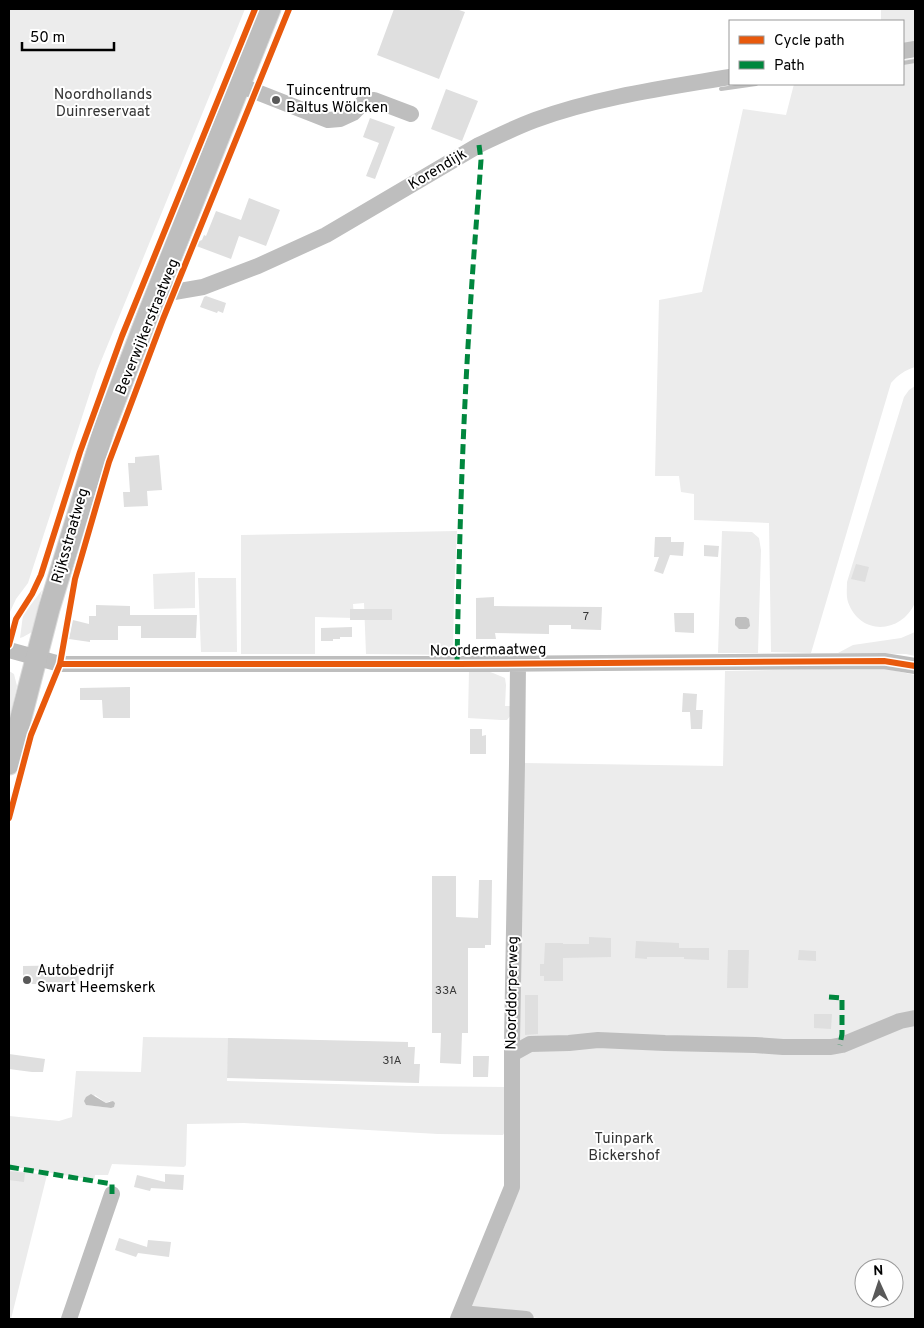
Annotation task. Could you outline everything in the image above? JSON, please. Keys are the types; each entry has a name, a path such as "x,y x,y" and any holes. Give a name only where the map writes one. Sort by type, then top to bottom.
{"main road":[{"name":"Beverwijkerstraatweg","path":"149,312 270,9"},
{"name":"Rijksstraatweg","path":"9,764 49,608 94,459 149,312"}],"street":[{"name":"Korendijk","path":"159,286 174,292 204,287 258,266 326,234 480,145 505,132 536,120 616,97 729,77"},
{"path":"239,86 328,120 340,119 353,113 366,101 374,100 411,114"},
{"name":"Noordermaatweg","path":"9,650 60,664 884,661 915,666"},
{"name":"Noorddorperweg","path":"518,663 518,764 512,1054 512,1187 460,1316 526,1319"},
{"path":"512,1054 530,1044 598,1040 832,1047 842,1045 900,1021 915,1018"},
{"path":"69,1319 112,1194"}],"green space":[{"name":"Noordhollands Duinreservaat","path":"9,9 245,9 97,371 28,583 16,599 9,614"},
{"path":"881,9 915,9 915,44 904,45 904,20 881,20"},
{"path":"915,58 915,367 902,373 891,383 811,653 771,652 769,523 694,520 694,494 681,492 679,476 655,476 659,300 702,292 743,109 786,115 794,85 904,85 904,60"},
{"path":"915,386 915,603 909,613 900,621 881,627 862,621 854,613 847,599 847,582 904,397"},
{"path":"457,531 453,655 366,654 364,603 353,604 354,618 315,617 315,654 241,654 241,535"},
{"path":"722,531 752,532 759,538 761,550 758,653 718,653"},
{"path":"195,572 195,608 154,609 153,574"},
{"path":"198,578 236,578 237,652 201,652"},
{"path":"42,590 32,632 20,638 23,615"},
{"path":"915,632 915,656 906,654 838,653 853,645 901,638"},
{"name":"Tuinpark Bickershof","path":"882,668 915,675 915,1319 549,1319 468,1311 506,1223 523,763 723,766 725,671"},
{"path":"480,669 505,678 505,706 512,706 511,715 507,720 468,718 469,670"},
{"path":"9,671 14,674 17,686 9,720"},
{"path":"143,1037 229,1038 227,1081 506,1087 508,1127 503,1135 438,1134 244,1123 187,1124 186,1165 184,1167 112,1164 108,1175 95,1175 94,1180 9,1166 9,1116 59,1121 72,1117 76,1071 141,1072","holes":["95,1095 106,1103 110,1101 111,1108 87,1105"]},
{"path":"9,1170 47,1175 11,1319 9,1319"}],"shaded area":[{"path":"737,617 749,619 750,626 747,629 739,629 735,625"},
{"path":"91,1094 106,1103 113,1101 115,1103 114,1107 86,1105 84,1101"}],"building":[{"path":"394,9 456,9 465,12 439,79 377,55"},
{"path":"446,89 478,101 462,141 431,129"},
{"path":"370,118 395,127 375,179 366,176 379,143 363,137"},
{"path":"249,198 280,210 266,246 239,236 231,259 191,244 202,240 204,235 206,236 216,211 241,220"},
{"path":"206,296 226,303 223,313 218,311 217,313 200,307"},
{"path":"159,455 162,490 147,491 148,506 124,507 123,492 130,492 128,463 135,463 135,457"},
{"path":"655,537 671,537 671,542 684,542 683,556 670,555 663,574 654,571 659,557 654,557"},
{"path":"704,545 719,546 718,557 704,556"},
{"path":"856,564 869,567 865,582 851,579"},
{"path":"494,597 494,606 602,607 601,630 571,629 571,625 549,625 549,634 495,633 496,639 476,639 476,598"},
{"path":"96,605 130,606 130,615 197,615 196,638 141,638 141,626 118,626 118,640 90,640 90,642 69,639 73,620 89,624 89,616 96,616"},
{"path":"350,609 392,609 392,620 350,620"},
{"path":"674,613 694,613 694,633 675,632"},
{"path":"352,627 352,637 340,637 340,639 333,639 333,641 321,641 321,628"},
{"path":"130,687 130,718 103,718 102,700 80,700 80,688"},
{"path":"683,693 697,694 696,710 703,710 702,729 691,729 690,712 682,712"},
{"path":"470,729 482,729 482,736 486,735 486,754 470,754"},
{"path":"432,876 456,876 456,917 478,918 479,880 492,880 491,945 485,945 485,948 468,948 468,1033 462,1033 461,1064 440,1063 441,1033 432,1033"},
{"path":"589,937 611,938 611,957 563,958 563,981 544,981 544,976 540,976 540,964 544,964 545,943 589,944"},
{"path":"636,941 679,943 679,948 709,948 709,960 684,959 684,957 635,958"},
{"path":"728,950 749,950 748,988 727,988"},
{"path":"799,950 816,951 816,961 798,960"},
{"path":"78,965 79,984 23,984 23,966"},
{"path":"525,995 538,995 538,1034 525,1035"},
{"path":"814,1014 832,1014 831,1029 814,1028"},
{"path":"228,1038 408,1042 408,1047 415,1047 414,1064 420,1064 419,1083 227,1078"},
{"path":"9,1054 45,1059 43,1072 9,1069"},
{"path":"473,1056 489,1056 488,1077 473,1077"},
{"path":"9,1171 25,1173 24,1182 9,1180"},
{"path":"165,1174 184,1175 183,1190 151,1188 150,1191 134,1187 137,1175 165,1182"},
{"path":"119,1238 147,1247 148,1240 171,1242 169,1257 138,1253 136,1257 115,1250"}],"waterway":[{"path":"904,63 915,61"},
{"path":"721,89 749,85"}],"marked path":[{"path":"457,664 463,455 470,309 481,160 479,145"},
{"path":"829,997 842,998 842,1034 840,1045"},
{"path":"9,1167 112,1184 112,1194"}],"cycle path":[{"path":"9,645 16,619 32,594 41,575 80,452 122,336 255,9"},
{"path":"9,818 31,735 60,664 75,579 109,462 163,319 289,9"},
{"path":"60,664 884,661 915,666"}],"place":[{"name":"Tuincentrum Baltus Wölcken","path":"276,100"},
{"name":"Autobedrijf Swart Heemskerk","path":"27,980"}]}
